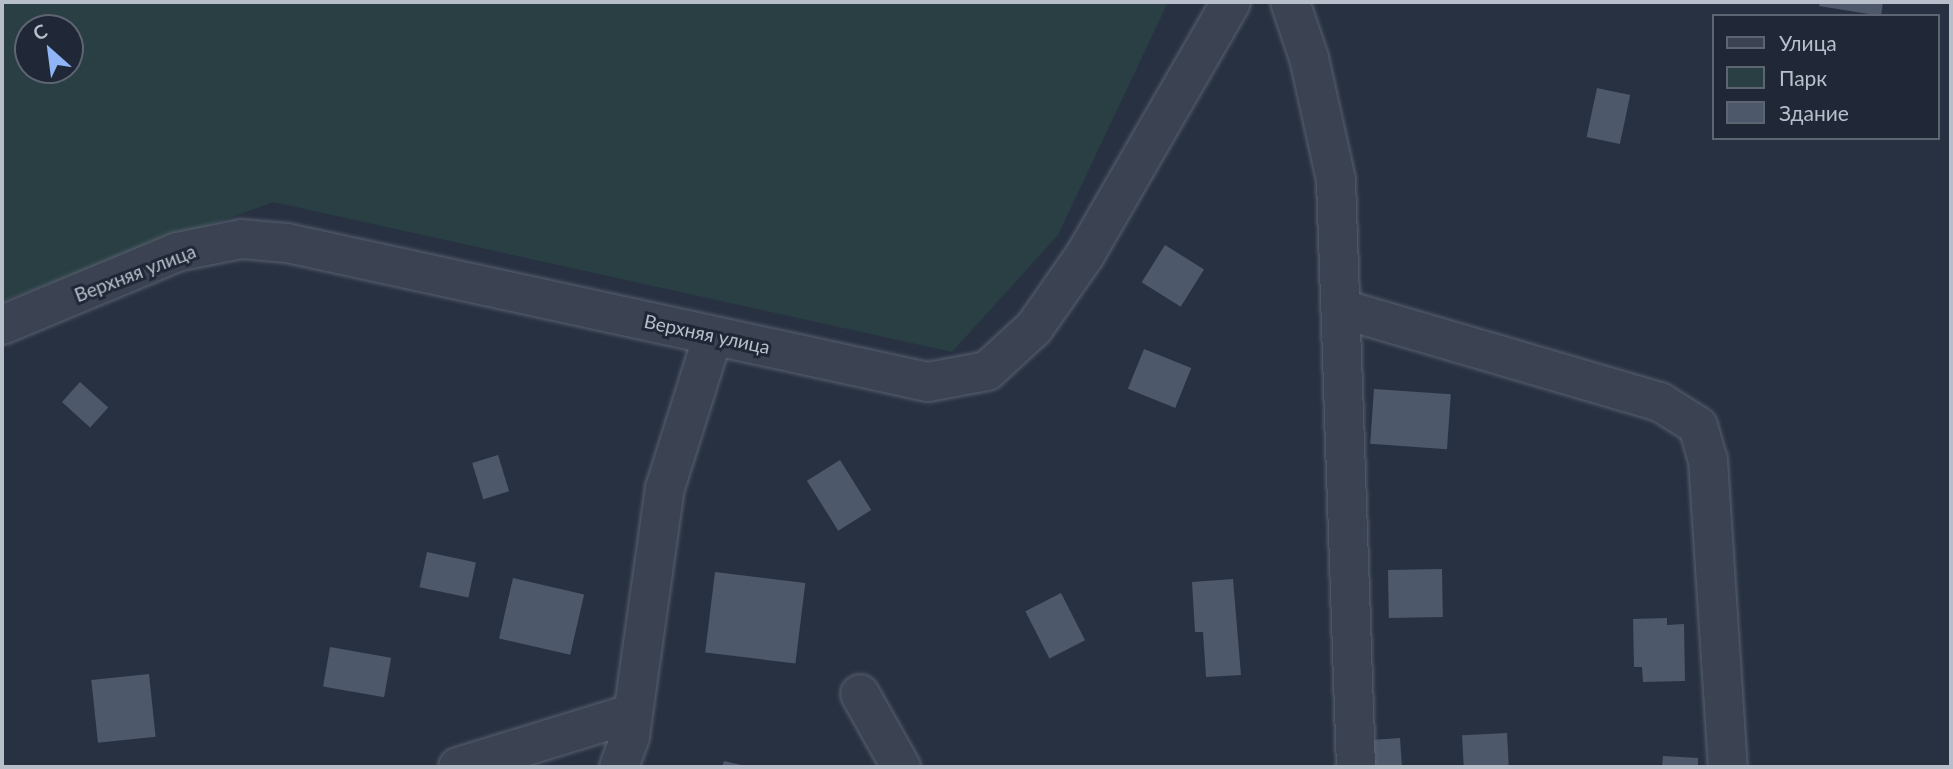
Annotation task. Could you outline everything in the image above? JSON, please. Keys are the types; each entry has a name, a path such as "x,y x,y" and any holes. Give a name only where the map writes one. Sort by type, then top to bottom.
{"street":[{"name":"Верхняя улица","path":"2,325 177,252 242,239 287,243 928,382 987,370 1034,328 1085,255 1231,2"},
{"path":"1290,2 1309,58 1336,180 1356,767"},
{"path":"1342,309 1660,402 1698,426 1708,460 1728,767"},
{"path":"619,767 633,713 665,488 713,336"},
{"path":"860,694 901,767"},
{"path":"458,767 633,713"}],"green space":[{"path":"2,2 1168,2 1058,235 952,352 273,202 2,301"}],"building":[{"path":"1820,2 1883,2 1881,14 1819,6"},
{"path":"1597,88 1630,95 1620,144 1587,137"},
{"path":"1165,245 1204,269 1181,307 1142,282"},
{"path":"1144,349 1191,368 1175,408 1128,389"},
{"path":"80,382 108,407 90,427 62,402"},
{"path":"1374,389 1451,394 1447,449 1370,444"},
{"path":"498,455 509,491 483,499 472,463"},
{"path":"840,460 871,510 838,531 807,481"},
{"path":"427,552 476,562 468,598 420,587"},
{"path":"1442,569 1443,617 1389,618 1388,570"},
{"path":"715,572 805,583 795,663 705,652"},
{"path":"513,578 584,594 570,655 499,638"},
{"path":"1233,579 1241,675 1206,677 1203,632 1195,632 1192,582"},
{"path":"1061,593 1085,640 1049,658 1025,611"},
{"path":"1667,618 1667,625 1684,624 1685,681 1643,682 1642,667 1634,667 1633,619"},
{"path":"330,647 391,658 384,697 323,686"},
{"path":"149,674 156,737 98,743 91,680"},
{"path":"1507,733 1509,767 1464,767 1462,735"},
{"path":"1400,738 1402,767 1372,767 1370,740"},
{"path":"1663,756 1698,758 1698,767 1662,767"},
{"path":"724,761 746,766 746,767 722,767"}]}
